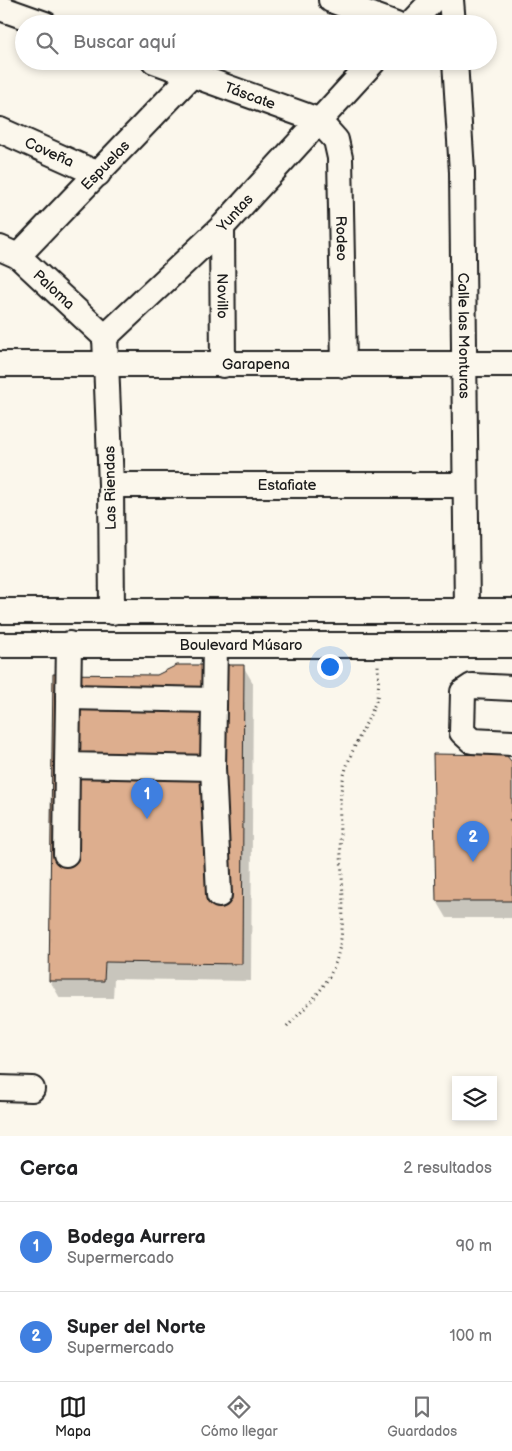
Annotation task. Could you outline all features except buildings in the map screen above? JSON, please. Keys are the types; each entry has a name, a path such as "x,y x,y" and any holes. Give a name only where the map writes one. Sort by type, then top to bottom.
{"street":[{"path":"331,0 372,15"},
{"path":"419,15 433,0"},
{"path":"452,0 453,15"},
{"path":"0,8 20,15"},
{"name":"Táscate","path":"178,70 318,120"},
{"name":"Yuntas","path":"105,337 222,227 365,70"},
{"name":"Calle las Monturas","path":"456,70 462,172 464,485 467,610"},
{"name":"Espuelas","path":"9,252 98,174 192,75"},
{"name":"Rodeo","path":"318,120 336,140 340,158 344,365"},
{"name":"Coveña","path":"0,130 98,174"},
{"name":"Novillo","path":"222,227 223,365"},
{"name":"Paloma","path":"9,252 105,337"},
{"path":"105,337 106,364"},
{"name":"Garapena","path":"0,364 512,364"},
{"name":"Las Riendas","path":"106,364 112,612"},
{"name":"Estafiate","path":"110,485 464,485"},
{"path":"0,611 512,611"},
{"path":"66,854 69,644"},
{"name":"Boulevard Músaro","path":"0,645 512,645"},
{"path":"214,645 213,768 219,895"},
{"path":"512,688 472,686 466,688 463,692 462,732 472,740 512,742"},
{"path":"68,697 214,700"},
{"path":"67,765 213,768"},
{"path":"0,1088 32,1089"}],"path":[{"path":"287,1027 322,988 338,955 342,900 341,792 349,755 376,700 378,645"}],"place":[{"name":"Bodega Aurrera","path":"147,819"},
{"name":"Super del Norte","path":"473,862"}]}
